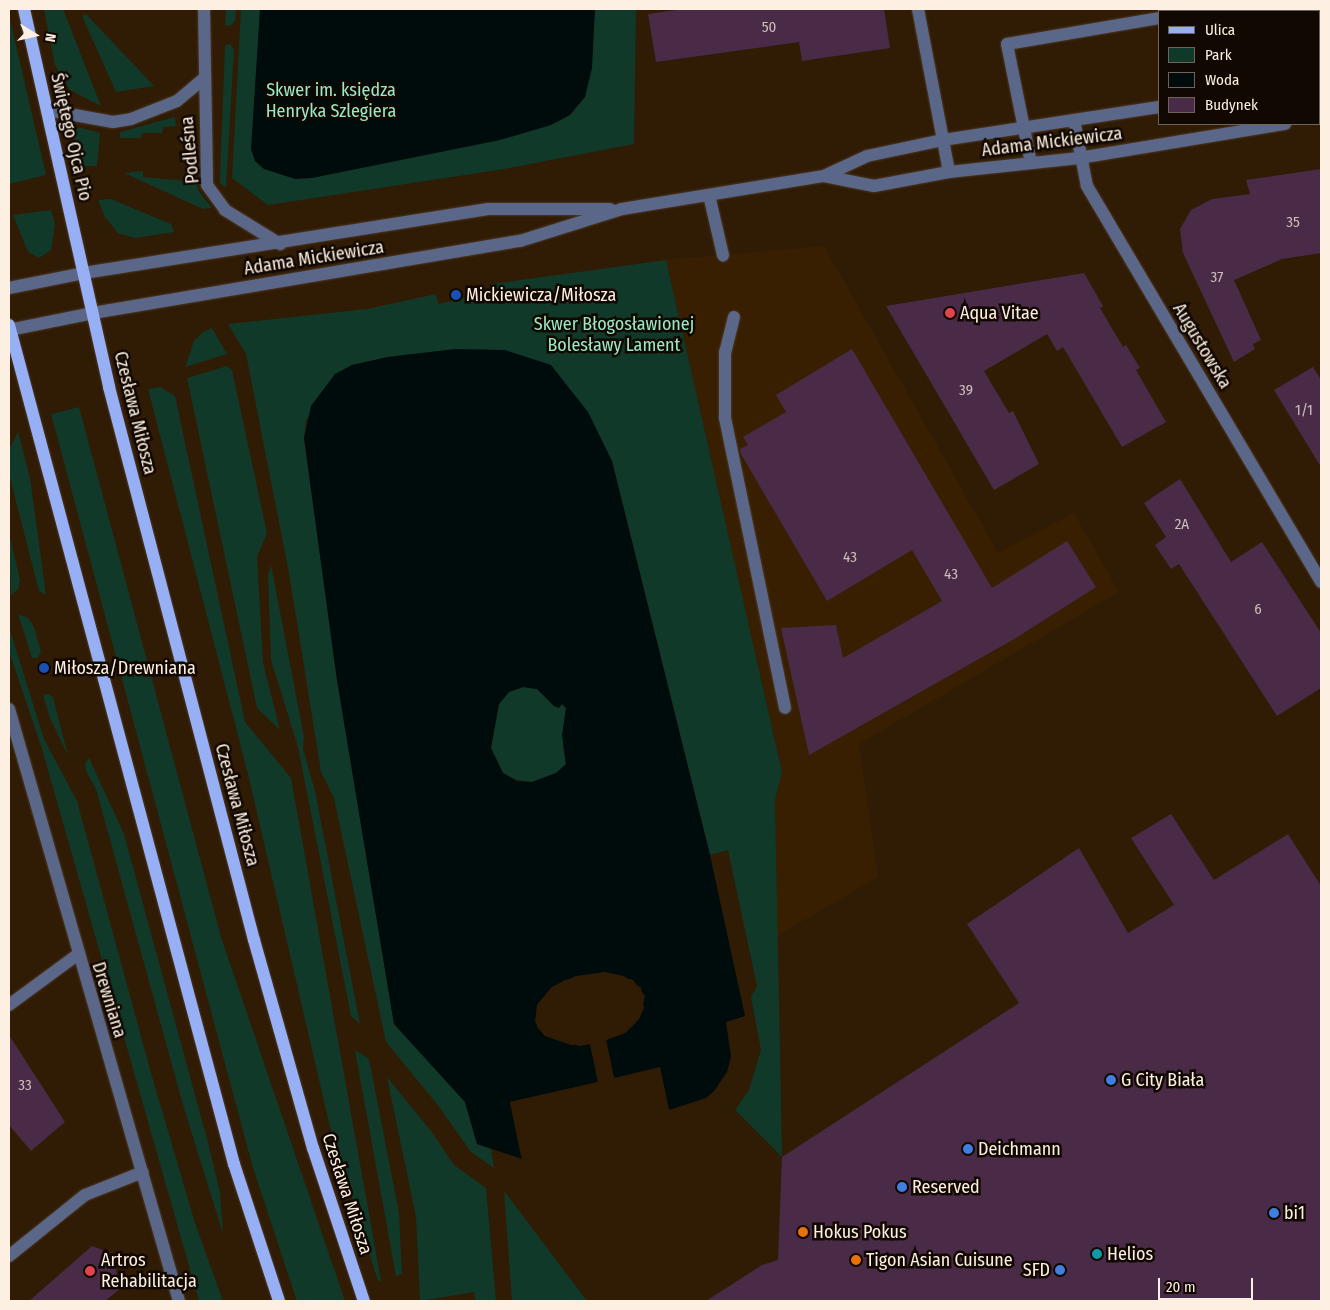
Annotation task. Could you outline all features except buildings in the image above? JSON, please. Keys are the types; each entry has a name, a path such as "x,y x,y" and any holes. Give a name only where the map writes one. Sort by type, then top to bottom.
{"main road":[{"name":"Świętego Ojca Pio","path":"24,9 93,313"},
{"name":"Czesława Miłosza","path":"93,313 115,412 254,940 313,1148 364,1301"},
{"path":"9,328 234,1164 280,1301"}],"street":[{"name":"Podleśna","path":"204,9 202,79 207,185 225,210 280,244"},
{"path":"918,9 944,140 948,172"},
{"path":"1031,163 1008,44 1158,18"},
{"name":"Podleśna","path":"47,110 113,122 131,119 177,102 202,79"},
{"name":"Adama Mickiewicza","path":"9,328 520,241 622,209 824,176 867,156 944,140 1158,107"},
{"name":"Augustowska","path":"1074,120 1079,158 1087,186 1321,582"},
{"name":"Adama Mickiewicza","path":"824,176 874,186 948,172 1079,158 1279,125"},
{"path":"709,195 723,255"},
{"name":"Adama Mickiewicza","path":"9,288 84,273 280,244 488,209 622,209"},
{"path":"734,317 725,352 725,418 784,708"},
{"name":"Drewniana","path":"9,708 77,955 143,1172 179,1301"},
{"path":"9,1005 77,955"},
{"path":"9,1256 85,1195 143,1172"}],"shaded area":[{"path":"824,246 998,553 1074,513 1119,592 859,744 878,877 777,936 775,800 782,772 666,260"}],"green space":[{"path":"44,9 63,9 101,106 70,90 55,65"},
{"path":"226,9 236,9 235,21 230,26 225,25"},
{"name":"Skwer im. księdza Henryka Szlegiera","path":"241,9 636,9 634,144 504,169 268,205 232,178"},
{"path":"86,14 154,86 116,92 82,16"},
{"path":"9,15 46,175 9,184"},
{"path":"230,44 234,50 226,188 220,183 220,177 225,45"},
{"path":"175,117 176,126 163,127 162,133 142,133 141,138 120,138 120,132"},
{"path":"70,125 100,133 97,166 83,166"},
{"path":"143,171 143,177 197,182 198,190 212,208 203,209 124,173"},
{"path":"111,199 171,224 174,232 135,238 118,233 105,217 98,200"},
{"path":"51,210 55,224 51,250 39,258 28,252 13,215"},
{"name":"Skwer Błogosławionej Bolesławy Lament","path":"666,260 782,772 775,800 782,1157 735,1110 749,1090 761,1050 751,997 757,986 728,850 710,855 612,461 456,349 388,357 352,365 306,420 304,438 337,680 394,1024 465,1102 477,1144 491,1149 494,1168 471,1152 437,1104 386,1042 334,798 321,772 289,573 246,354 228,324 367,309 436,294 438,304 492,292 491,284"},
{"path":"212,328 227,354 185,367 194,341 203,332"},
{"path":"227,366 232,370 267,533 257,557 263,663 280,730 257,708 187,378"},
{"path":"160,387 175,396 245,722 291,778 381,1281 378,1281 330,1127 248,774 148,389"},
{"path":"79,407 221,937 345,1301 297,1301 253,1168 51,414"},
{"path":"18,432 30,478 46,595 39,591 9,474 9,450"},
{"path":"9,533 20,580 18,589 11,595"},
{"path":"271,565 304,737 303,749 315,791 360,1024 351,1016 298,747 271,660 268,575"},
{"path":"18,614 28,618 34,627 41,652 37,658 32,658"},
{"path":"9,627 44,739 77,801 151,1073 195,1223 223,1301 199,1301 42,749 9,651"},
{"path":"523,687 537,689 554,706 562,704 566,708 563,748 566,764 556,773 532,782 517,780 503,773 491,748 499,704 509,692"},
{"path":"48,694 53,697 68,756 50,718 43,695"},
{"path":"89,758 124,834 207,1139 220,1192 223,1234 183,1105 96,789 86,771 85,763"},
{"path":"355,1050 369,1059 399,1213 402,1274 396,1276"},
{"path":"387,1077 431,1131 454,1165 486,1188 496,1301 476,1301 474,1292 420,1301 416,1217"},
{"path":"504,1191 517,1208 587,1301 512,1301"}],"water":[{"name":"Skwer im. księdza Henryka Szlegiera","path":"260,9 595,9 592,68 585,97 570,115 551,125 500,140 312,178 295,179 264,169 255,161 251,149"},
{"path":"456,349 505,350 551,365 588,412 612,461 710,855 745,1016 726,1022 731,1057 727,1072 714,1091 706,1098 669,1110 660,1068 614,1078 606,1040 625,1033 639,1019 644,1008 641,988 624,976 605,972 576,976 552,987 537,1005 537,1027 545,1036 580,1046 590,1044 598,1082 510,1102 522,1159 477,1144 465,1102 394,1024 337,680 304,438 311,406 335,374 352,365 388,357","holes":["523,687 537,689 554,706 559,708 562,704 566,708 562,735 566,764 556,773 532,782 517,781 503,773 491,748 499,704 509,692"]}],"pier":[{"path":"605,972 633,980 645,996 639,1019 625,1033 606,1040 614,1078 612,1078 604,1040 623,1031 637,1018 642,1007 639,990 623,979 605,975 566,983 554,989 541,1003 537,1015 539,1025 547,1034 559,1039 591,1042 600,1082 513,1104 522,1162 510,1102 598,1082 590,1044 571,1045 545,1036 535,1022 537,1005 552,987 565,980"},
{"path":"660,1067 669,1110 658,1070 619,1077"}],"place":[{"name":"Mickiewicza/Miłosza","path":"456,295"},
{"name":"Aqua Vitae","path":"950,313"},
{"name":"Miłosza/Drewniana","path":"44,668"},
{"name":"G City Biała","path":"1111,1080"},
{"name":"Deichmann","path":"968,1149"},
{"name":"Reserved","path":"902,1187"},
{"name":"bi1","path":"1274,1213"},
{"name":"Hokus Pokus","path":"803,1232"},
{"name":"Helios","path":"1097,1254"},
{"name":"Tigon Asian Cuisune","path":"856,1260"},
{"name":"SFD","path":"1060,1270"},
{"name":"Artros Rehabilitacja","path":"90,1271"}]}
